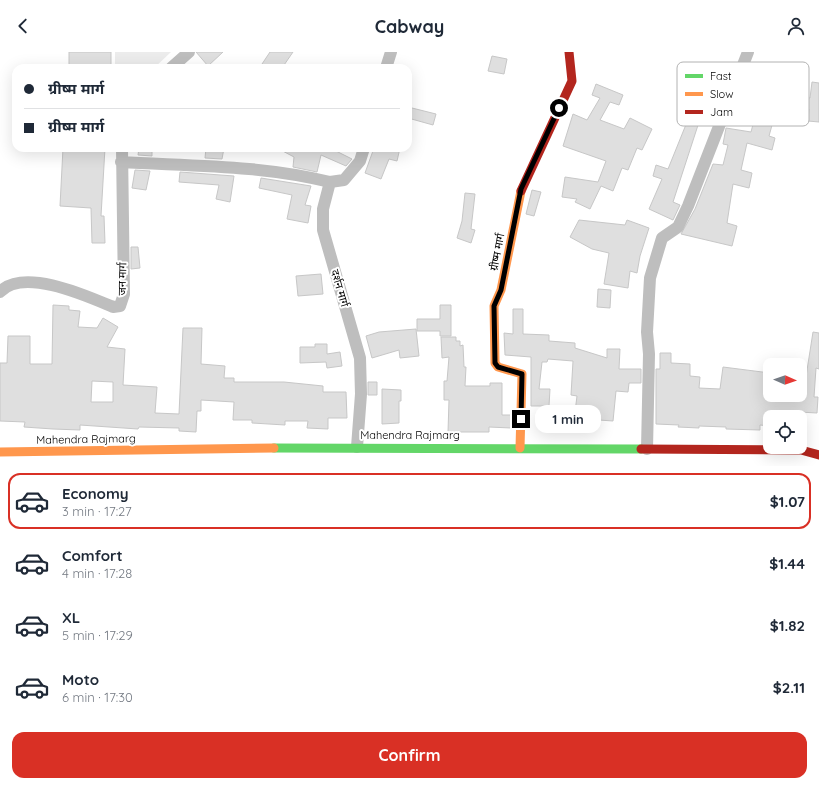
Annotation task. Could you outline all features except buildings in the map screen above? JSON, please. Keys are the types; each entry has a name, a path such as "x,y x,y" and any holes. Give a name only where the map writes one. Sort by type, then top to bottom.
{"main road":[{"name":"ग्रीष्म मार्ग","path":"520,448 522,374 498,367 495,363 494,306 501,290 521,189 572,81 569,52"},
{"name":"Mahendra Rajmarg","path":"0,452 89,455 357,447 801,450 819,455"}],"street":[{"path":"176,64 189,52"},
{"path":"387,64 390,52"},
{"path":"744,62 748,52"},
{"path":"647,449 649,354 647,332 650,278 662,238 678,227 688,206 719,126"},
{"name":"जन मार्ग","path":"0,291 8,286 23,282 52,284 113,307 120,306 124,294 122,152"},
{"path":"121,162 248,168 300,174 330,182 344,180 360,161 363,152"},
{"name":"दर्शन मार्ग","path":"330,182 323,209 323,230 360,358 361,394 357,447"}],"shaded area":[{"path":"115,52 171,52 158,64 115,64"}],"traffic: fast":[{"path":"274,448 641,449"}],"traffic: slow":[{"path":"520,448 522,374 498,367 495,363 494,306 501,290 521,191"},
{"path":"0,452 274,448"}],"traffic: jam":[{"path":"521,191 572,81 569,52"},
{"path":"641,449 801,450 819,455"}],"route":[{"path":"521,419 522,374 498,367 495,363 494,306 501,290 521,189 559,108"}]}
